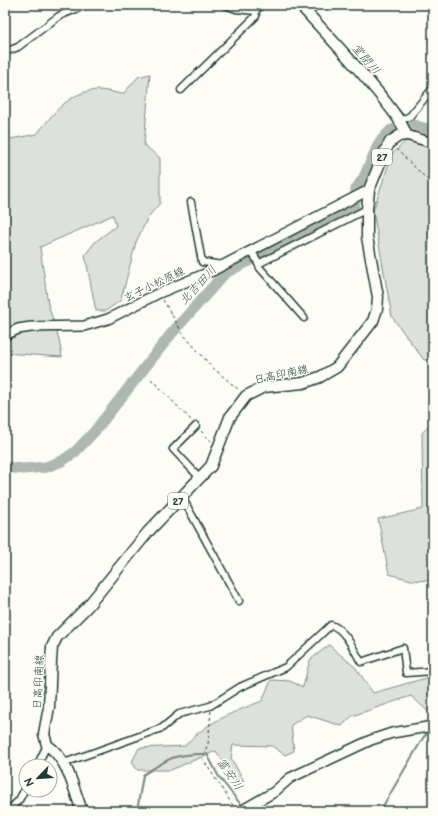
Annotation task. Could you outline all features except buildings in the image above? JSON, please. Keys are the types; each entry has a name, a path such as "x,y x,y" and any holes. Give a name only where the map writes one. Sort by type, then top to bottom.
{"main road":[{"path":"300,5 382,97 400,121 406,134 433,143"},
{"name":"27","path":"390,142 399,136 406,134"},
{"name":"日高印南線","path":"47,745 44,734 49,707 52,654 57,638 87,607 148,532 211,466 219,449 230,417 246,396 264,387 303,382 320,377 337,367 373,321 377,309 378,297 367,237 367,208 364,192 390,142"},
{"name":"玄子小松原線","path":"5,335 18,329 31,327 84,326 128,310 158,293 223,265 364,192"},
{"path":"244,809 274,792 290,778 371,740 392,733 419,730 433,726"},
{"path":"47,745 56,751 64,763 82,811"}],"street":[{"path":"5,52 18,47 58,16 86,5"},
{"path":"225,5 236,9 255,11 262,5"},
{"path":"181,90 256,16 255,11"},
{"path":"400,121 410,116 433,88"},
{"path":"191,202 202,262 223,265"},
{"path":"258,264 367,208"},
{"path":"252,250 258,264 304,318"},
{"path":"196,426 173,449 200,478"},
{"path":"182,497 239,601"},
{"path":"64,763 82,755 162,728 179,714 210,706 240,687 286,667 331,625 336,627 352,646 361,662 403,648 406,673 433,672"},
{"path":"41,758 47,745"},
{"path":"8,811 20,798"}],"path":[{"path":"390,142 430,182"},
{"path":"158,293 183,334 212,367 246,396"},
{"path":"151,379 219,449"},
{"path":"210,706 212,713 208,744 202,758 211,774 228,796 236,811"}],"shaded area":[{"path":"150,74 144,145 160,158 160,203 148,217 136,242 121,300 106,311 96,311 85,255 95,242 116,226 113,215 40,247 48,304 59,339 62,357 5,353 5,140 37,134 63,105 78,94 88,91 104,90 123,94 138,77"},
{"path":"407,140 433,148 433,359 424,360 392,317 373,211 392,154"},
{"path":"433,421 433,581 411,580 389,574 378,519 423,509 422,433"},
{"path":"329,645 356,668 373,693 433,676 433,712 431,714 411,696 352,716 342,726 307,715 291,725 294,751 285,755 272,746 233,745 231,758 244,781 237,782 216,751 171,770 137,770 132,762 139,748 185,746 202,730 211,724 262,701 271,680 290,681 303,687 310,660"}],"waterway":[{"name":"堂閉川","path":"307,5 314,13"},
{"name":"堂閉川","path":"395,106 411,124"},
{"name":"北吉田川","path":"5,467 23,469 46,467 62,461 75,452 94,432 172,333 225,273 354,208 356,189 364,177 379,143 391,130 411,124 433,131"},
{"name":"富安川","path":"380,811 423,738 430,730"},
{"name":"富安川","path":"137,811 143,775 160,764 173,758 188,754 207,754 219,777 242,806"}]}
